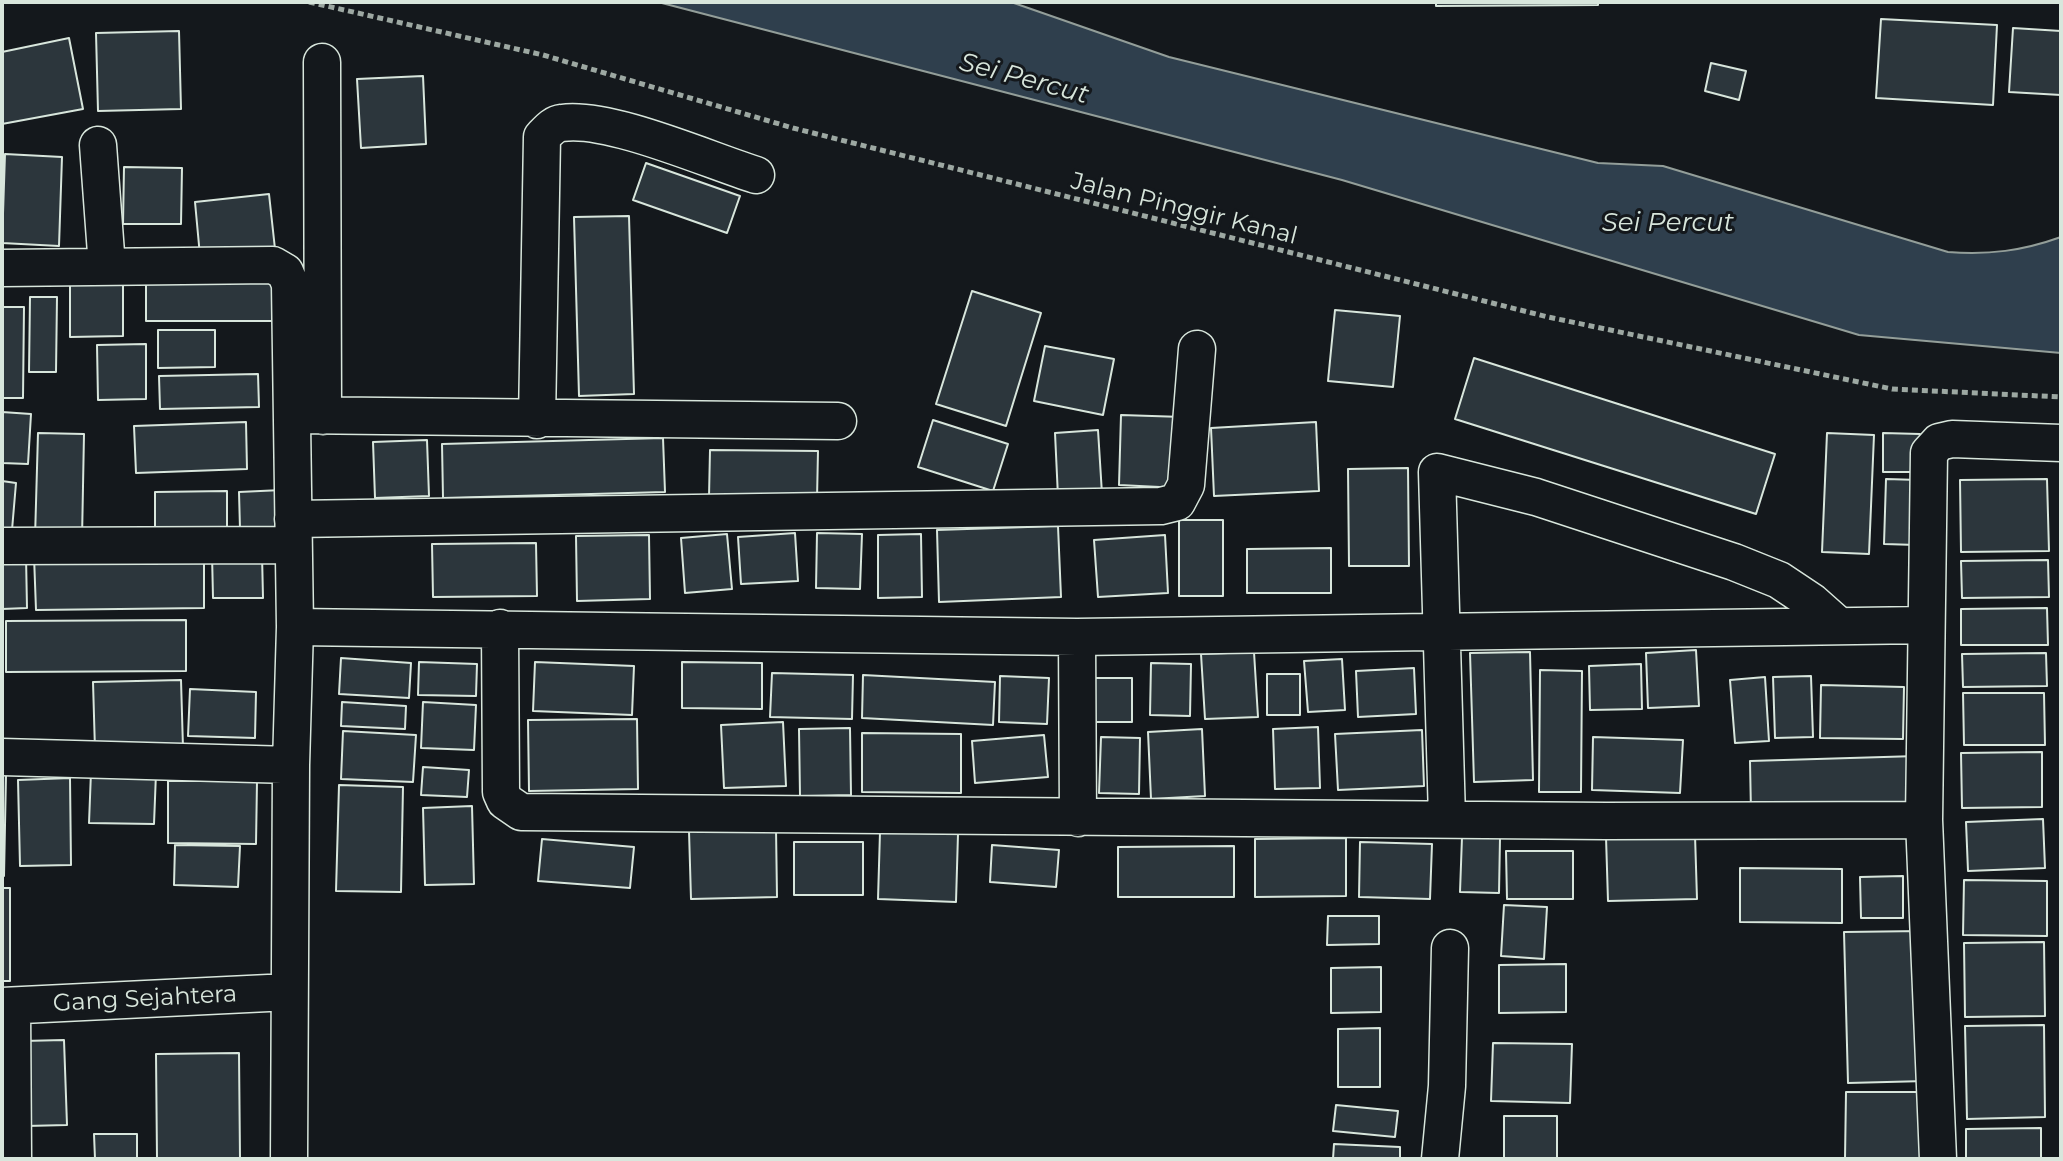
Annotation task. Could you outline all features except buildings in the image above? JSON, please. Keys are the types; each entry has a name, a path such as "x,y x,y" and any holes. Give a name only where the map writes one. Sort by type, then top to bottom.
{"street":[{"path":"289,1159 291,765 295,627 293,532 308,416 322,62"},
{"path":"537,420 542,137 549,129 560,123 611,128 756,175"},
{"path":"98,145 107,267"},
{"path":"2,268 280,268 288,278 291,293 308,416"},
{"path":"2,546 293,532 1161,506 1177,502 1186,485 1197,349"},
{"path":"308,416 838,421"},
{"path":"1938,1159 1924,820 1927,471 1932,448 1939,442 1952,439 2061,443"},
{"path":"1447,818 1437,472 1536,497 1734,562 1779,580 1812,602 1839,626"},
{"path":"295,627 1077,637 1926,625"},
{"path":"500,628 501,792 505,801 521,812 1078,818 1924,820"},
{"path":"1077,637 1078,818"},
{"path":"2,757 291,765"},
{"path":"1440,1159 1447,1086 1450,948"},
{"name":"Gang Sejahtera","path":"7,1006 289,992"},
{"path":"7,1006 13,1159"}],"path":[{"name":"Jalan Pinggir Kanal","path":"309,2 543,55 808,132 1548,317 1879,387 2061,397"}],"water":[{"name":"Sei Percut","path":"658,2 1011,2 1169,57 1598,163 1663,166 1948,252 2005,251 2061,237 2061,353 1859,335 1342,180"}]}
